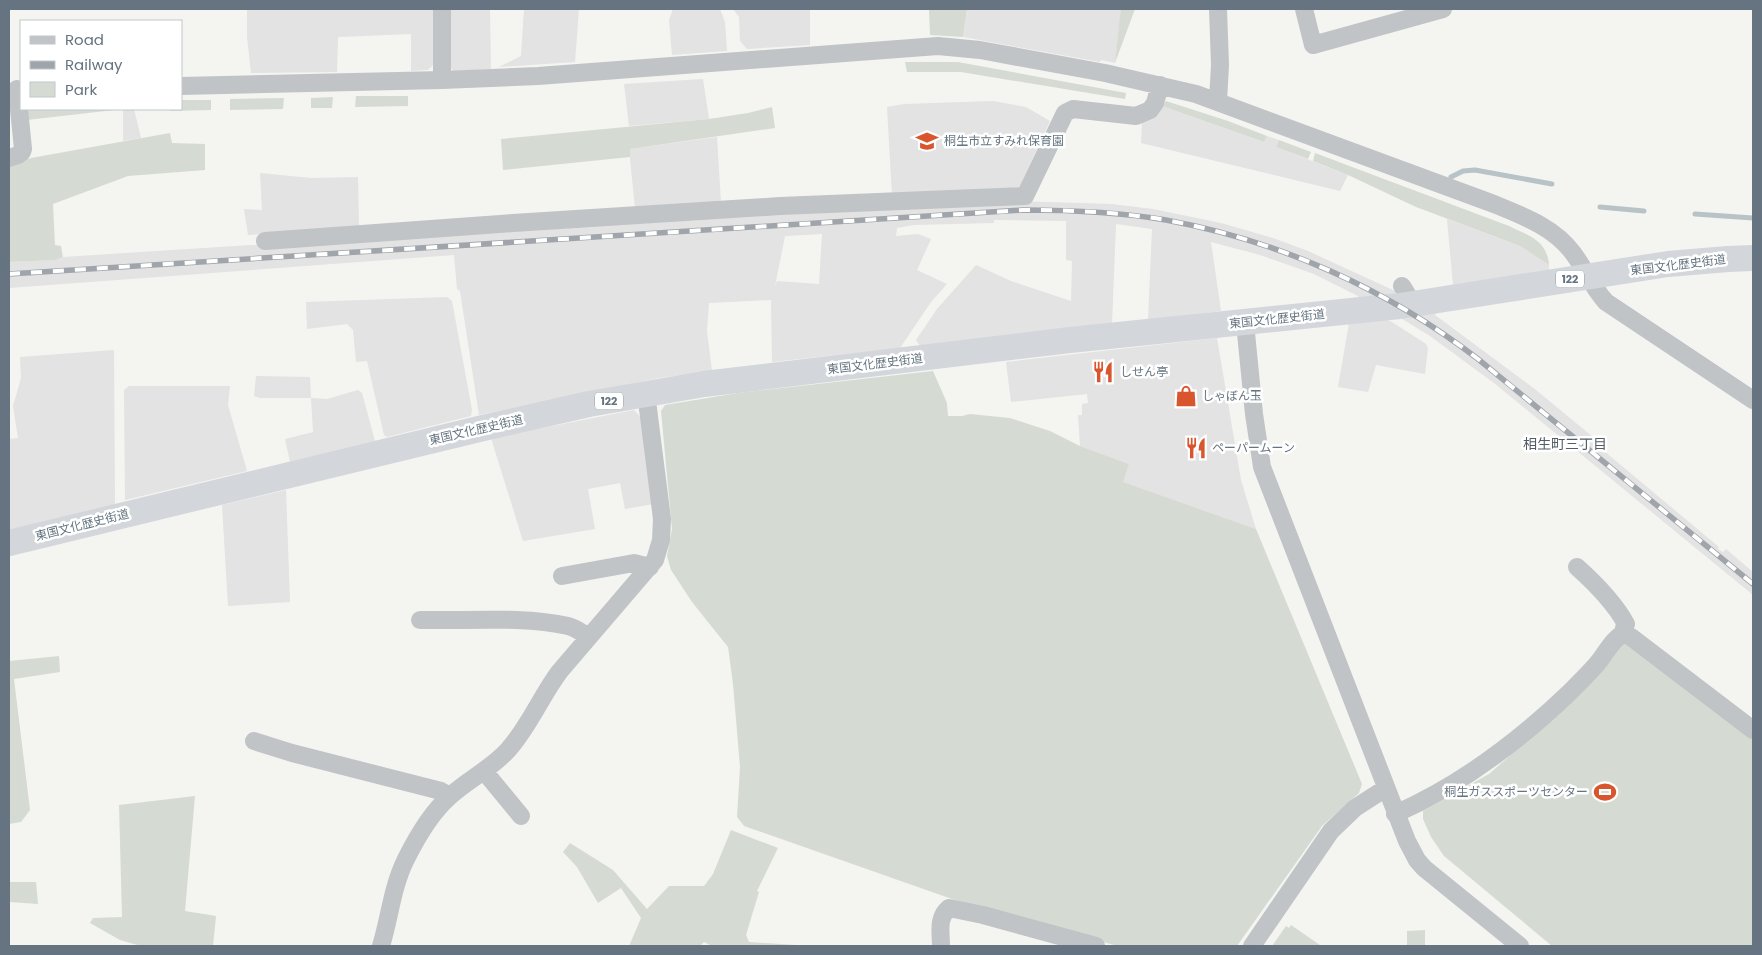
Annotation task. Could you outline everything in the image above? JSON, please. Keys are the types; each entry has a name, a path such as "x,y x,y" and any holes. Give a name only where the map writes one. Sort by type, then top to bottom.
{"highway":[{"name":"東国文化歴史街道","path":"9,543 479,428 646,393 704,384 1070,340 1245,323 1406,295 1587,277 1668,264 1753,258"}],"street":[{"path":"442,9 442,80"},
{"path":"1218,9 1220,65 1218,101"},
{"path":"1304,9 1313,45 1443,9"},
{"path":"182,86 442,80 547,75 938,46 980,50 1160,85 1218,101 1522,215 1562,240 1606,302 1753,400"},
{"path":"265,241 780,206 1025,196 1060,120 1068,110 1136,116 1150,110 1155,103 1160,85"},
{"path":"9,158 18,155 23,149 16,89"},
{"path":"1245,323 1254,414 1262,467 1395,814 1411,850 1424,868 1520,946"},
{"path":"381,946 395,885 405,860 430,818 450,796 507,752 549,686 655,560 659,551 662,529 646,393"},
{"path":"562,576 634,563 645,564 650,567"},
{"path":"1395,814 1420,803 1505,749 1574,689 1618,637 1624,633 1626,624 1622,616 1594,582 1577,567"},
{"path":"420,620 534,621 569,626 589,637"},
{"path":"1624,633 1632,637 1753,730"},
{"path":"254,741 292,753 441,791 450,796"},
{"path":"484,771 521,816"},
{"path":"1252,946 1331,831 1355,808 1386,788"},
{"path":"941,946 940,920 944,912 949,908 1096,946"}],"shaded area":[{"path":"247,9 435,9 436,62 428,70 411,71 411,34 338,37 337,72 251,73 247,37"},
{"path":"450,9 490,9 491,69 453,71 447,62"},
{"path":"524,9 579,9 575,62 499,67 521,56"},
{"path":"673,9 720,9 725,22 727,51 672,55 669,20"},
{"path":"733,9 810,9 810,45 747,49 740,41 739,17"},
{"path":"967,9 1121,9 1115,63 1101,60 1100,62 963,37"},
{"path":"703,79 709,119 629,126 624,84"},
{"path":"993,101 1026,107 1050,121 1020,186 1016,188 892,195 887,107 904,104"},
{"path":"1162,106 1264,142 1267,136 1279,140 1276,147 1348,175 1340,191 1141,143 1142,121"},
{"path":"123,110 134,110 141,138 123,141"},
{"path":"717,137 721,203 635,208 629,149"},
{"path":"260,173 311,178 358,177 359,227 248,235 244,209 262,210"},
{"path":"1016,201 1111,204 1153,209 1221,223 1273,238 1308,251 1395,291 1395,294 1359,299 1358,296 1314,274 1260,255 1211,242 1221,311 1148,320 1152,229 1116,224 1112,324 920,346 916,340 937,309 976,265 1011,281 1071,301 1072,261 1066,260 1066,221 994,220 994,223 914,225 897,228 896,236 918,234 931,239 917,270 947,284 931,302 900,348 772,362 771,300 709,303 707,331 712,371 659,378 479,415 460,291 457,289 454,255 9,288 9,262 251,245 278,246 476,231","holes":["822,234 819,284 777,281 775,286 785,236"]},
{"path":"1447,219 1520,246 1549,265 1549,270 1453,285"},
{"path":"447,297 452,301 472,410 471,416 387,437 384,435 367,361 356,362 353,330 347,324 307,329 306,302"},
{"path":"1437,311 1435,315 1536,390 1593,437 1592,441 1719,547 1718,549 1723,552 1726,549 1753,572 1753,595 1494,383 1430,336 1399,317"},
{"path":"1382,318 1392,322 1426,344 1428,348 1425,374 1376,365 1368,392 1338,387 1349,323"},
{"path":"1217,338 1241,480 1256,529 1122,482 1129,464 1080,446 1078,415 1082,415 1082,404 1088,403 1087,394 1011,402 1006,362"},
{"path":"114,350 115,505 9,531 9,439 18,438 13,406 21,378 20,357"},
{"path":"256,376 310,377 311,398 260,398 254,396"},
{"path":"129,386 230,386 228,405 247,471 125,500 124,390"},
{"path":"358,390 362,393 375,441 290,462 285,439 313,432 311,398 327,399"},
{"path":"634,410 645,422 654,504 625,509 620,483 588,489 595,529 523,541 491,438"},
{"path":"286,490 290,602 228,606 222,505"}],"green space":[{"path":"929,9 967,9 963,37 930,35"},
{"path":"1121,9 1135,9 1115,63 1120,15"},
{"path":"905,62 958,62 1126,93 1125,99 961,72 907,72"},
{"path":"356,96 408,96 408,106 355,107"},
{"path":"333,97 332,108 311,108 311,98"},
{"path":"284,98 283,109 230,110 230,99"},
{"path":"182,100 211,100 211,110 170,111 182,110"},
{"path":"1166,101 1267,136 1264,142 1162,106"},
{"path":"772,107 775,128 630,149 630,157 503,170 501,139 709,119"},
{"path":"24,110 114,110 27,120"},
{"path":"170,133 172,143 205,144 205,170 128,176 53,204 55,245 61,246 63,257 56,260 9,262 9,164 31,158"},
{"path":"1279,140 1311,152 1308,159 1276,147"},
{"path":"1315,153 1509,226 1541,244 1548,257 1549,265 1520,246 1416,207 1313,161"},
{"path":"933,371 947,403 948,416 970,414 1010,418 1050,431 1080,446 1129,464 1123,482 1256,529 1362,784 1359,793 1322,826 1237,946 1118,946 989,912 744,826 737,817 740,767 728,647 692,602 671,570 667,556 672,529 661,411 665,405 738,393"},
{"name":"桐生ガススポーツセンター","path":"1628,641 1753,737 1753,946 1552,946 1444,856 1431,837 1423,819 1423,811 1489,774 1576,698 1622,642"},
{"path":"59,656 60,672 14,679 30,810 21,822 9,824 9,661"},
{"path":"195,796 185,911 216,916 213,946 141,946 120,940 90,923 93,918 122,917 119,805"},
{"path":"731,830 778,848 757,891 759,892 746,935 749,942 810,946 712,946 704,942 700,946 629,946 641,918 621,888 598,903 577,867 563,852 570,843 613,870 647,909 669,886 704,886 713,874"},
{"path":"9,882 36,882 38,904 9,902"},
{"path":"1291,925 1320,946 1272,946 1286,926 1289,928"},
{"path":"1425,930 1425,946 1407,946 1407,931"}],"waterway":[{"path":"1451,177 1463,171 1475,170 1552,184"},
{"path":"1600,207 1644,211"},
{"path":"1695,214 1753,218"}],"railway":[{"path":"9,274 1023,210 1095,212 1166,220 1208,229 1291,255 1331,271 1407,311 1478,359 1753,584"}],"place":[{"name":"桐生市立すみれ保育園","path":"927,141"},
{"name":"しせん亭","path":"1103,372"},
{"name":"しゃぼん玉","path":"1186,396"},
{"name":"ペーパームーン","path":"1196,448"},
{"name":"桐生ガススポーツセンター","path":"1605,792"}],"district":[{"name":"相生町三丁目","path":"1565,444"}]}
